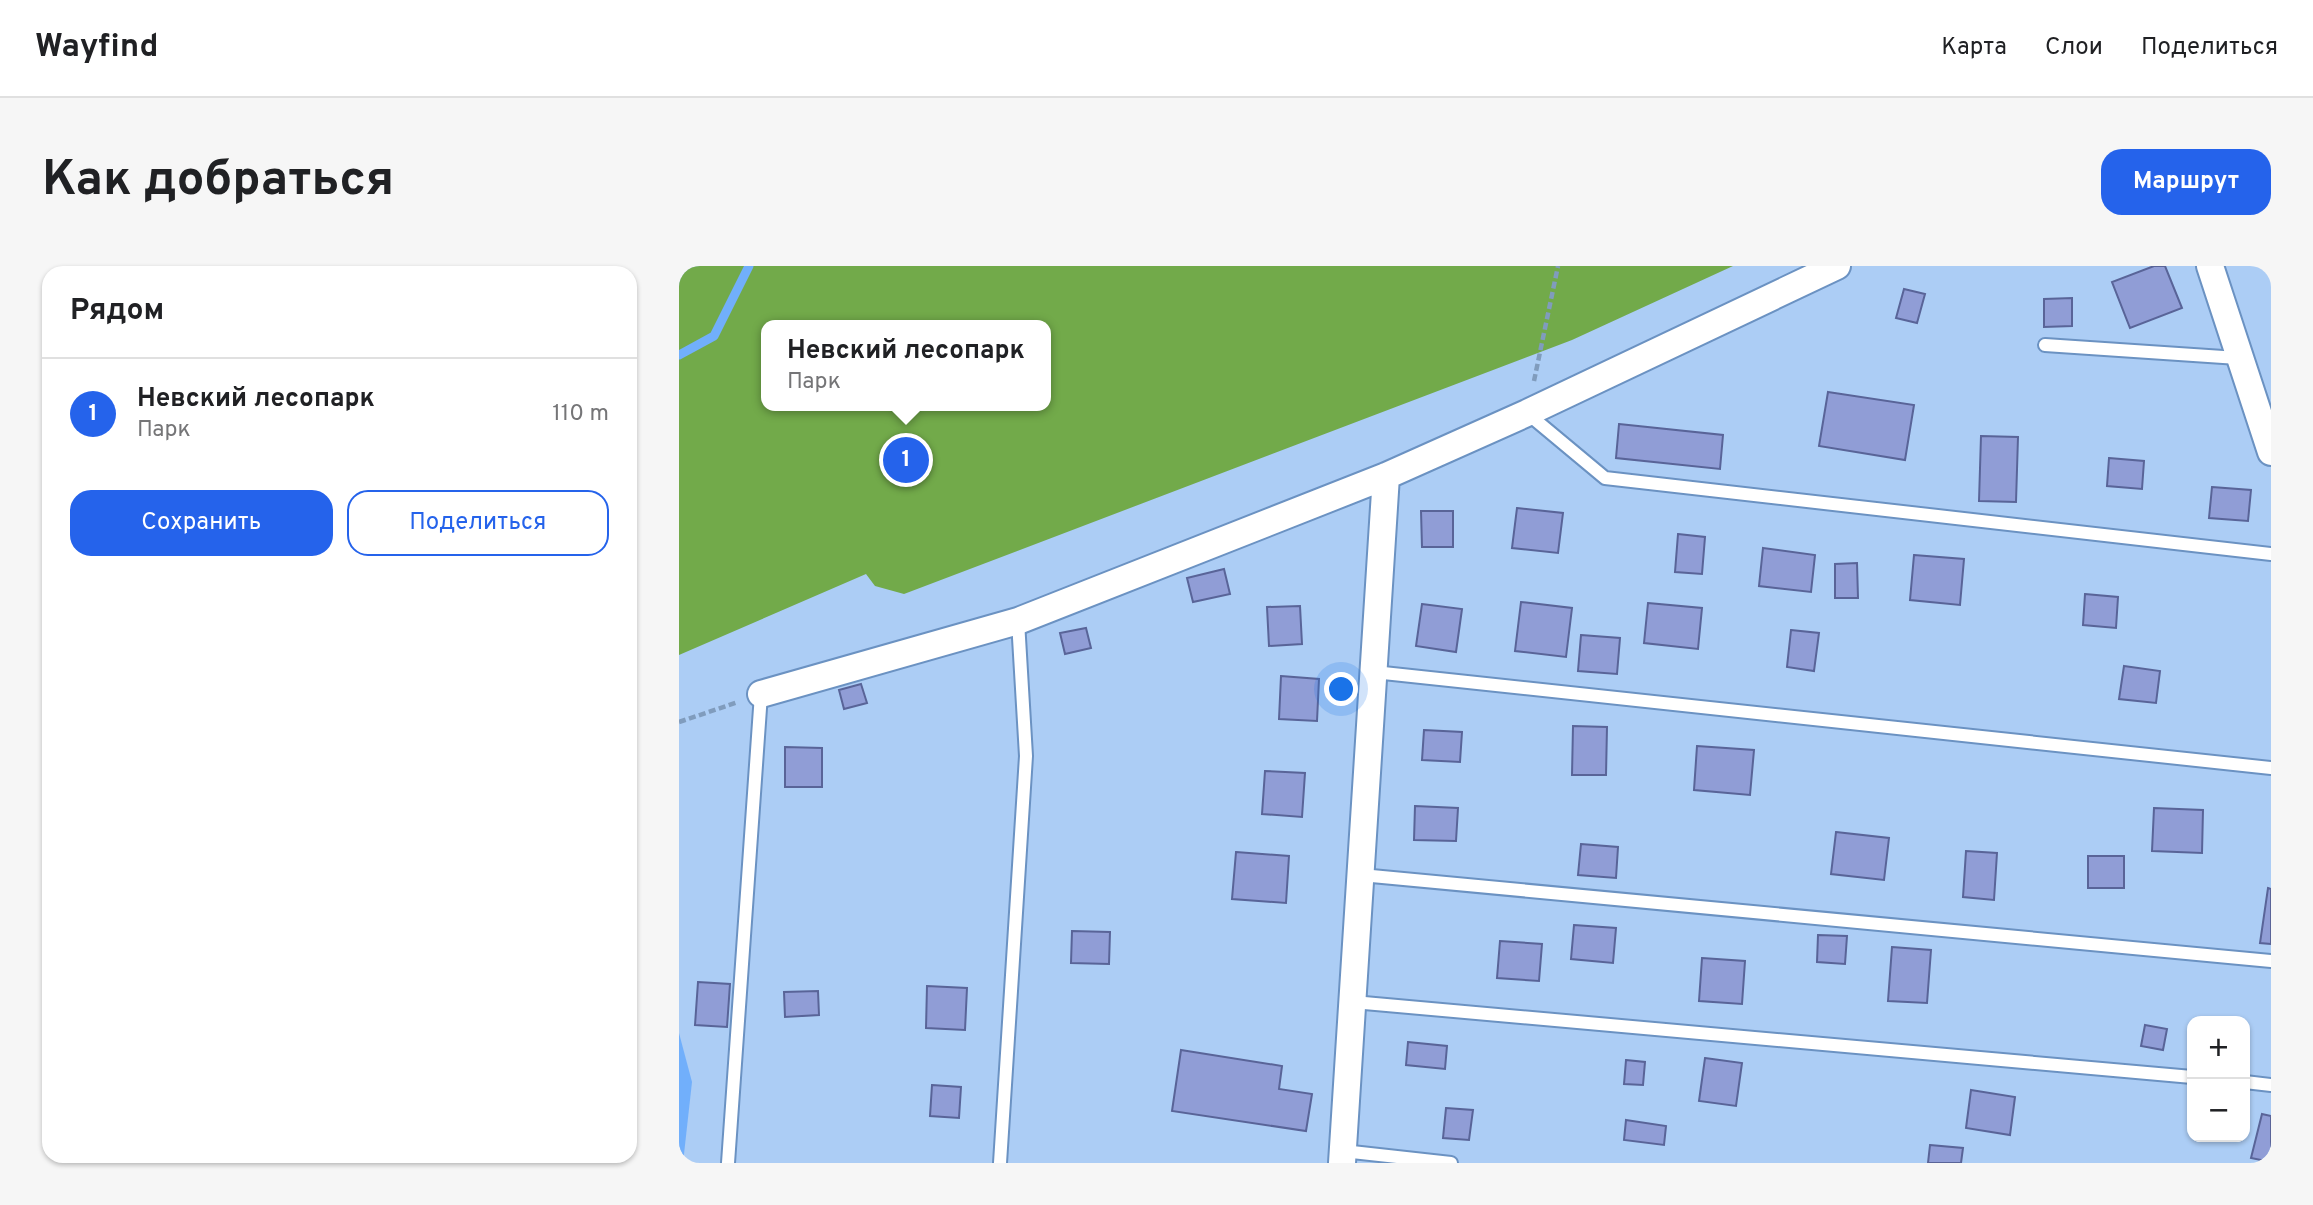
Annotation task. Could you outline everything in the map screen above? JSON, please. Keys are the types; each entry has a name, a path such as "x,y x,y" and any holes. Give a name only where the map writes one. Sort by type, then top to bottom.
{"street":[{"path":"761,694 1019,621 1386,476 1837,266"},
{"path":"2210,266 2238,358 2271,450"},
{"path":"1343,1157 1386,476"}],"lane":[{"path":"2045,345 2238,358"},
{"path":"1527,412 1605,478 2271,554"},
{"path":"1000,1163 1026,756 1019,621"},
{"path":"1374,672 2271,768"},
{"path":"728,1163 761,694"},
{"path":"1361,875 2271,961"},
{"path":"1353,1002 2187,1077"},
{"path":"2250,1083 2271,1085"},
{"path":"1343,1157 1451,1163"}],"path":[{"path":"1527,412 1558,266"},
{"path":"679,722 761,694"}],"green space":[{"path":"679,266 1733,266 1572,340 904,594 875,586 866,574 679,655"}],"water":[{"path":"679,1033 692,1082 683,1163 679,1163"}],"building":[{"path":"2154,266 2165,266 2182,308 2130,328 2112,282"},
{"path":"1904,289 1925,294 1917,323 1896,318"},
{"path":"2072,298 2072,326 2044,327 2044,299"},
{"path":"1828,392 1914,405 1905,460 1819,446"},
{"path":"1619,424 1723,435 1720,469 1616,458"},
{"path":"1981,436 2018,437 2016,502 1979,501"},
{"path":"2109,458 2144,461 2142,489 2107,486"},
{"path":"2212,487 2251,490 2248,521 2209,518"},
{"path":"1517,508 1563,513 1558,553 1512,548"},
{"path":"1421,511 1453,511 1453,547 1422,547"},
{"path":"1678,534 1705,537 1702,574 1675,572"},
{"path":"1763,548 1815,555 1811,592 1759,586"},
{"path":"1914,555 1964,559 1960,605 1910,600"},
{"path":"1857,563 1858,598 1835,598 1835,564"},
{"path":"1224,569 1230,594 1193,602 1187,578"},
{"path":"2085,594 2118,597 2116,628 2083,625"},
{"path":"1521,602 1572,608 1566,657 1515,651"},
{"path":"1648,603 1702,608 1698,649 1644,643"},
{"path":"1422,604 1462,609 1456,652 1416,646"},
{"path":"1300,606 1302,644 1269,646 1267,607"},
{"path":"1086,628 1091,648 1065,654 1060,633"},
{"path":"1791,630 1819,633 1814,671 1787,667"},
{"path":"1581,635 1620,638 1617,674 1578,671"},
{"path":"2124,666 2160,671 2156,703 2119,699"},
{"path":"1281,676 1319,679 1317,721 1279,719"},
{"path":"861,684 867,703 844,709 839,690"},
{"path":"1573,726 1607,727 1606,775 1572,775"},
{"path":"1424,730 1462,732 1460,762 1422,760"},
{"path":"1697,746 1754,750 1750,795 1694,790"},
{"path":"785,747 822,748 822,787 785,787"},
{"path":"1265,771 1305,773 1302,817 1262,814"},
{"path":"1415,806 1458,808 1456,841 1414,840"},
{"path":"2154,808 2203,810 2202,853 2152,851"},
{"path":"1836,832 1889,838 1884,880 1831,874"},
{"path":"1581,844 1618,847 1616,878 1578,875"},
{"path":"1966,851 1997,853 1994,900 1963,897"},
{"path":"1236,852 1289,856 1286,903 1232,899"},
{"path":"2088,856 2124,856 2124,888 2088,888"},
{"path":"2268,888 2271,889 2271,944 2260,943"},
{"path":"1574,925 1616,928 1613,963 1571,959"},
{"path":"1072,931 1110,932 1109,964 1071,963"},
{"path":"1818,935 1847,936 1845,964 1817,962"},
{"path":"1500,941 1542,944 1539,981 1497,978"},
{"path":"1892,947 1931,950 1927,1003 1888,1001"},
{"path":"1702,958 1745,961 1742,1004 1699,1001"},
{"path":"698,982 730,984 727,1027 695,1025"},
{"path":"927,986 967,988 965,1030 926,1028"},
{"path":"818,991 819,1015 785,1017 784,992"},
{"path":"2145,1025 2167,1029 2163,1050 2141,1046"},
{"path":"1408,1042 1447,1046 1445,1069 1406,1065"},
{"path":"1181,1050 1282,1066 1279,1089 1312,1094 1306,1131 1172,1111"},
{"path":"1705,1058 1742,1063 1736,1106 1699,1101"},
{"path":"1626,1060 1645,1062 1643,1085 1624,1084"},
{"path":"932,1085 961,1087 959,1118 930,1116"},
{"path":"1971,1090 2015,1097 2010,1135 1966,1128"},
{"path":"1446,1108 1473,1110 1469,1140 1443,1138"},
{"path":"2262,1114 2271,1116 2271,1162 2251,1158"},
{"path":"1626,1120 1666,1126 1664,1145 1624,1140"},
{"path":"1930,1145 1963,1148 1961,1163 1928,1163"}],"waterway":[{"path":"679,355 714,336 749,266"}],"place":[{"name":"Невский лесопарк","path":"906,460"}]}
